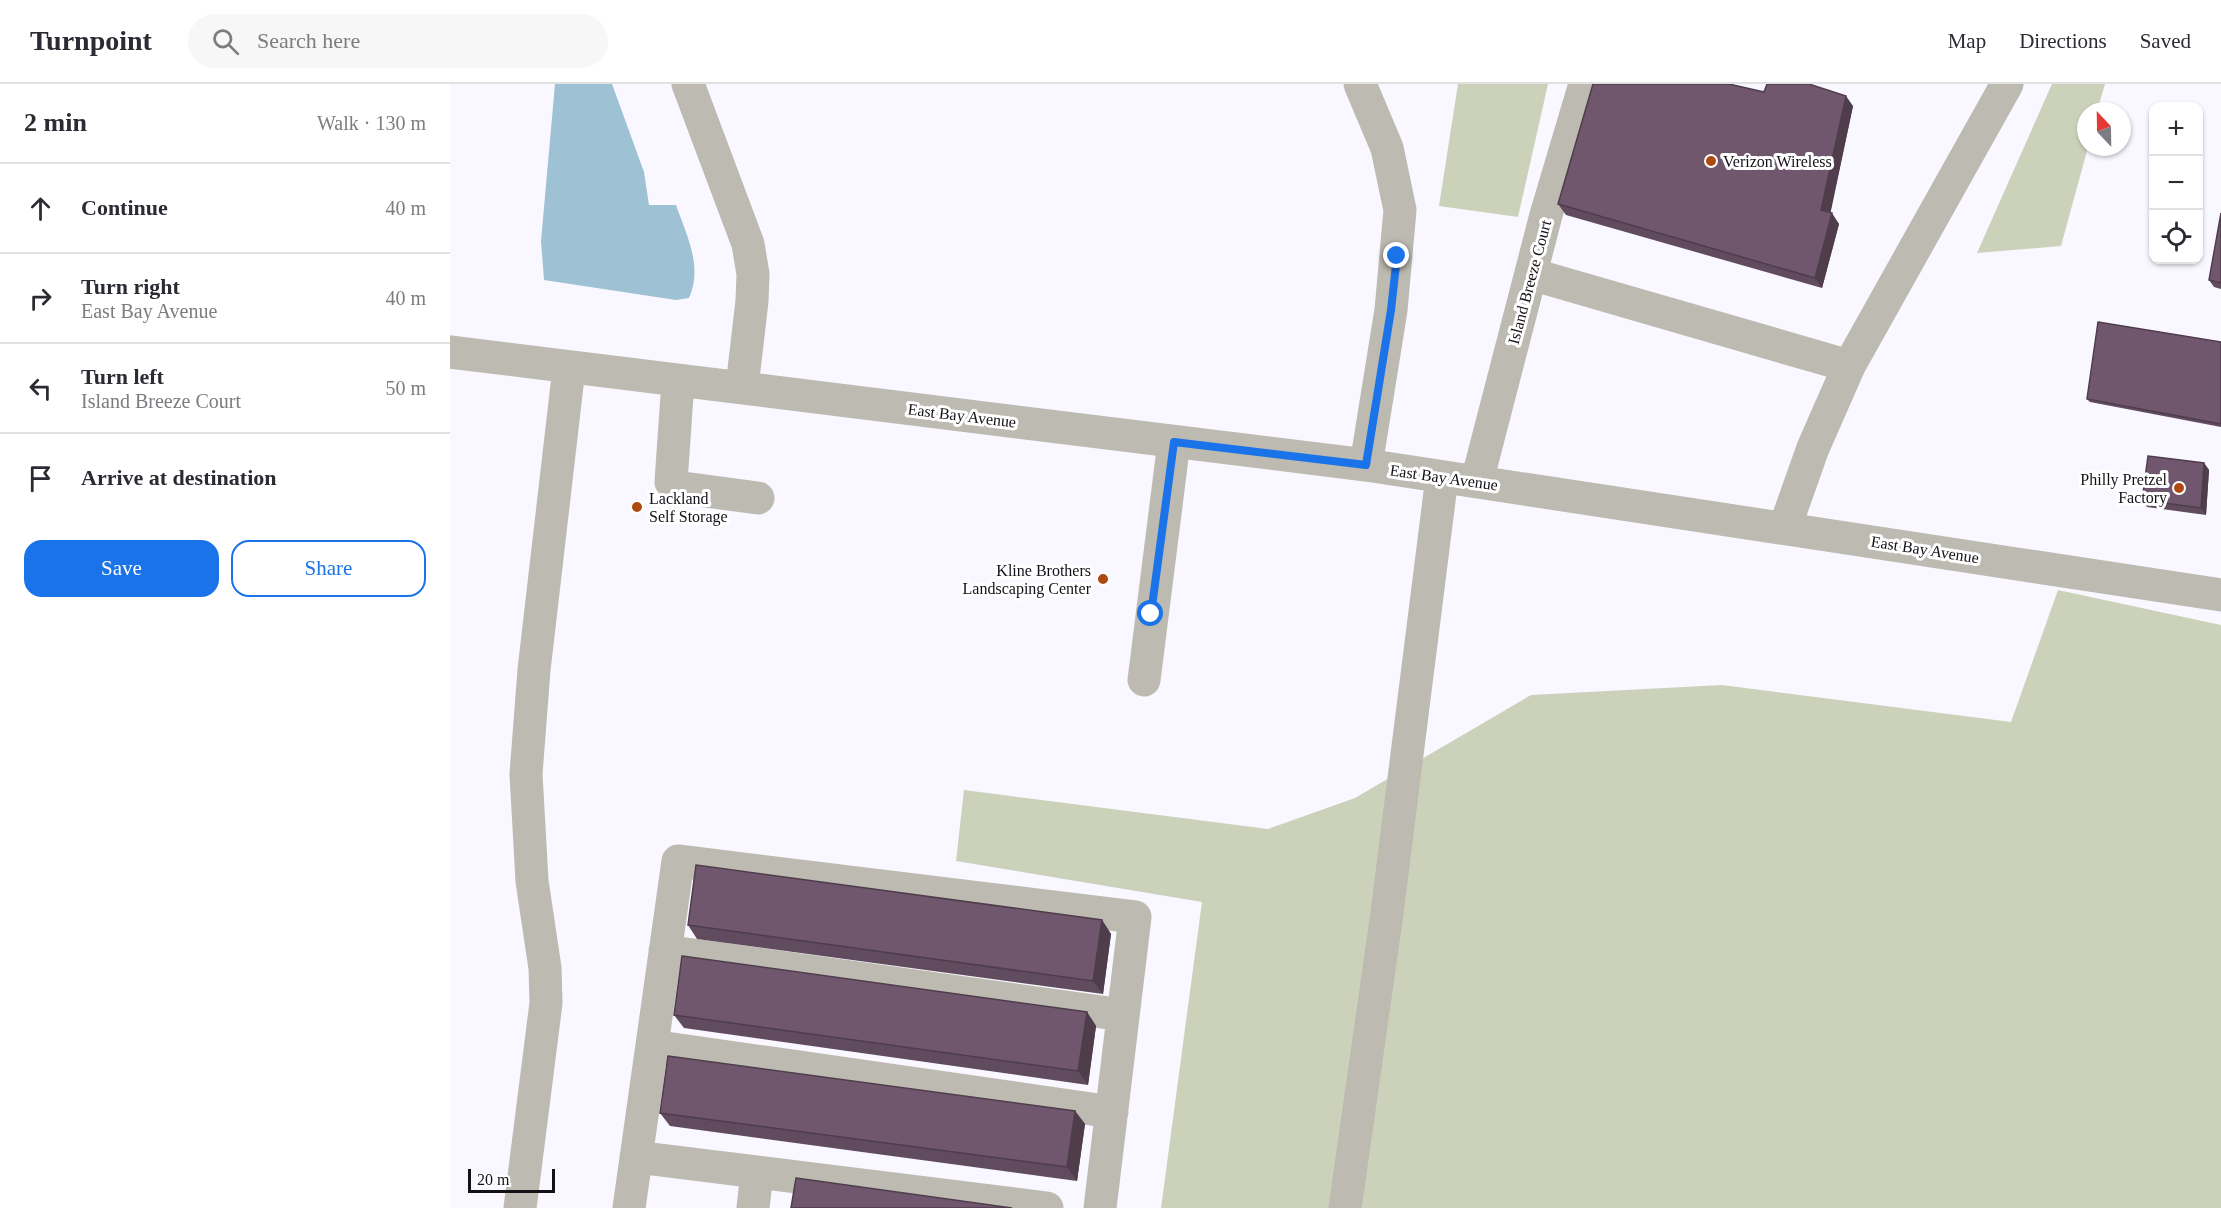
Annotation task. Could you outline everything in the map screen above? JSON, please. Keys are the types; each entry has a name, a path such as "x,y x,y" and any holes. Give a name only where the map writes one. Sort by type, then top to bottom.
{"street":[{"path":"688,84 748,244 753,274 752,301 742,387"},
{"path":"1360,84 1387,148 1400,210 1391,310 1366,465"},
{"name":"Island Breeze Court","path":"1477,481 1584,84"},
{"path":"1785,527 1813,448 1849,366 2007,84"},
{"path":"1531,274 1849,366"},
{"name":"East Bay Avenue","path":"450,352 1366,465 2221,595"},
{"path":"520,1208 546,1003 544,968 532,881 526,774 534,670 569,368"},
{"path":"678,381 671,482 676,488 758,498"},
{"path":"1144,680 1174,442"},
{"path":"1345,1208 1387,913 1442,477"},
{"path":"629,1208 678,861 1135,917 1100,1208"},
{"path":"665,951 1123,1015"},
{"path":"652,1046 1112,1112"},
{"path":"636,1157 1047,1208"},
{"path":"753,1208 757,1172"}],"green space":[{"path":"1458,84 1548,84 1518,217 1439,206"},
{"path":"2052,84 2105,84 2100,102 2077,102 2077,156 2086,156 2061,246 1977,253"},
{"path":"2058,590 2221,625 2221,1208 1161,1208 1202,902 956,861 964,790 1268,829 1355,798 1531,695 1722,685 2011,722"}],"water":[{"path":"555,84 612,84 644,172 649,205 676,205 685,228 694,263 693,286 689,298 676,300 544,280 541,241"}],"building":[{"name":"Verizon Wireless","path":"1593,84 1729,84 1764,92 1767,84 1809,84 1846,96 1821,210 1832,213 1815,278 1558,204"},
{"path":"2221,213 2221,283 2209,280"},
{"path":"2098,322 2221,342 2221,424 2087,399"},
{"name":"Philly Pretzel Factory","path":"2148,456 2204,463 2201,508 2142,500"},
{"path":"696,865 1102,920 1093,981 688,925"},
{"path":"682,956 1087,1012 1078,1071 674,1015"},
{"path":"668,1056 1075,1111 1067,1167 660,1113"},
{"path":"796,1178 1012,1208 791,1208"}],"place":[{"name":"Verizon Wireless","path":"1711,161"},
{"name":"Philly Pretzel Factory","path":"2179,488"},
{"name":"Lackland Self Storage","path":"637,507"},
{"name":"Kline Brothers Landscaping Center","path":"1103,579"}],"route":[{"path":"1151,614 1174,442 1366,465 1391,310 1397,256"}]}
